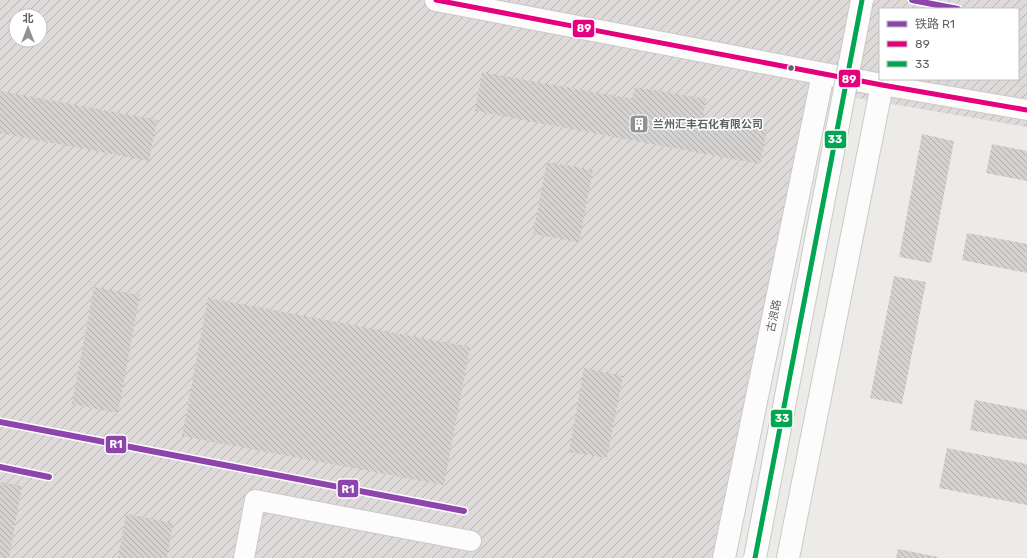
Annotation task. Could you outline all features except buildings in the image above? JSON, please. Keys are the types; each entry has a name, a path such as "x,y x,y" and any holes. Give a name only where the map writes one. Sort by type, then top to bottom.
{"street":[{"path":"436,0 882,85 1027,110"},
{"path":"755,558 862,0"},
{"name":"古浪路","path":"724,558 823,74"},
{"path":"788,558 882,85"},
{"path":"244,558 255,500 472,541"}],"shaded area":[{"path":"0,0 1027,0 1027,127 810,90 719,558 0,558"}],"rail line":[{"name":"R1","path":"912,0 953,8"},
{"name":"R1","path":"0,422 464,511"},
{"name":"R1","path":"0,467 49,477"}],"transit line":[{"name":"89","path":"436,0 882,85 1027,110"},
{"name":"33","path":"755,558 862,0"}],"place":[{"name":"兰州汇丰石化有限公司","path":"639,124"}]}
